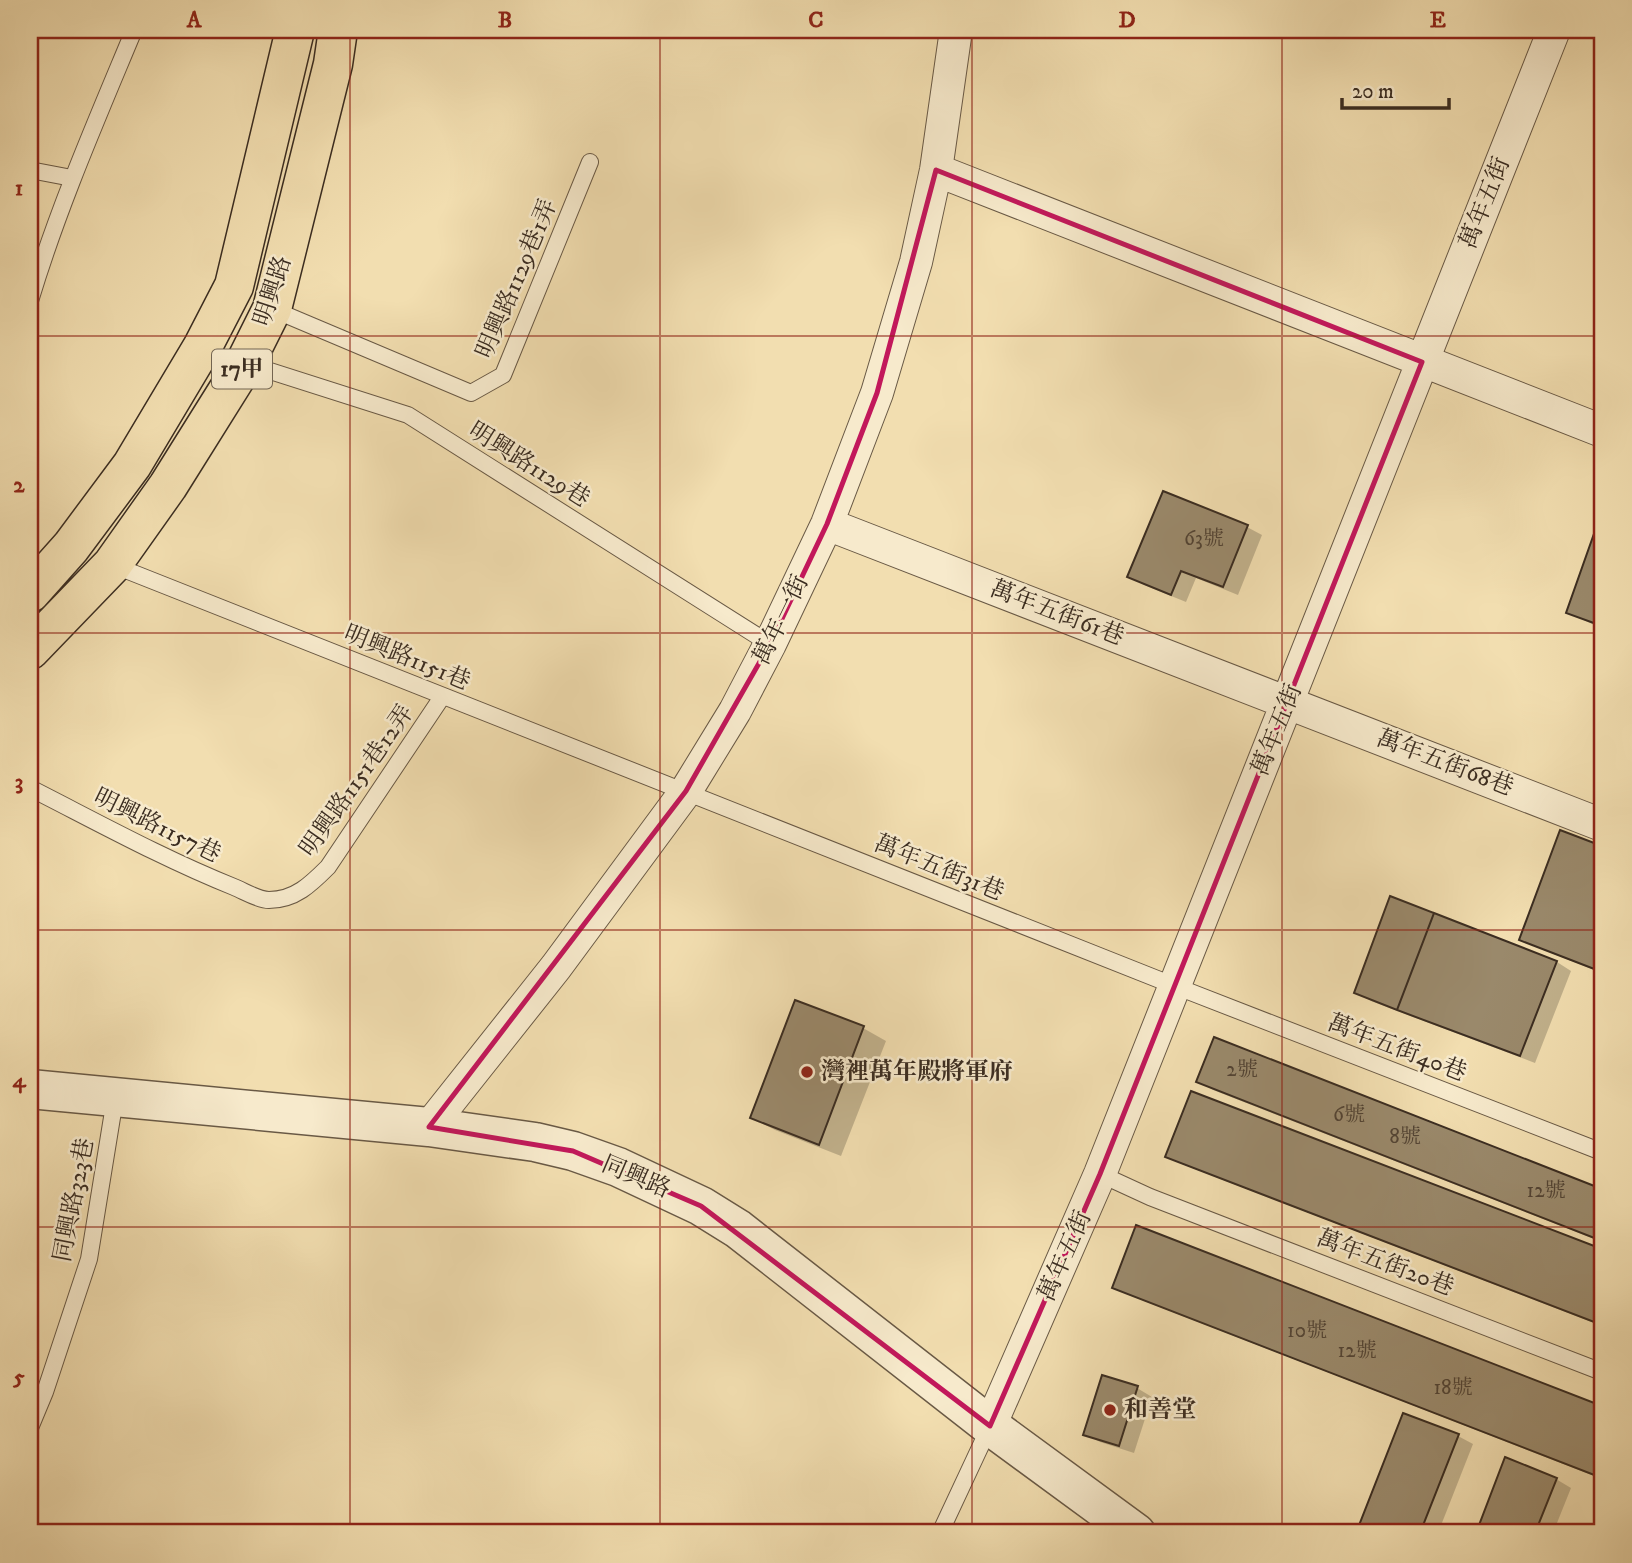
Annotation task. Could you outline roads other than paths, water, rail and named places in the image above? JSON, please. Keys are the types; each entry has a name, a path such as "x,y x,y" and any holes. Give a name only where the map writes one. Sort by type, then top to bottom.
{"main road":[{"name":"明興路","path":"30,593 71,547 132,465 203,346 234,286 295,30"},
{"name":"明興路","path":"30,650 112,565 168,486 245,363 272,309 333,64 338,30"}],"street":[{"name":"萬年一街","path":"429,1127 556,967 686,791 735,711 770,644 827,524 877,393 916,262 936,170 956,30"},
{"name":"萬年五街","path":"990,1426 1101,1174 1554,30"},
{"path":"936,170 1602,431"},
{"name":"萬年五街61巷","path":"827,524 1288,701"},
{"name":"萬年五街68巷","path":"1288,701 1602,825"},
{"name":"同興路","path":"30,1089 429,1127 535,1142 573,1151 639,1176 701,1206 771,1253 990,1426 1136,1533"}],"lane":[{"path":"30,301 72,178 135,30"},
{"name":"明興路1129巷1弄","path":"272,309 471,393 503,375 590,162"},
{"path":"30,170 72,178"},
{"name":"明興路1129巷","path":"245,363 408,415 770,644"},
{"name":"明興路1151巷","path":"112,565 686,791"},
{"name":"明興路1151巷12弄","path":"267,900 291,897 312,884 328,867 442,697"},
{"name":"明興路1157巷","path":"30,788 180,864 267,900"},
{"name":"萬年五街31巷","path":"686,791 1175,986"},
{"name":"萬年五街40巷","path":"1175,986 1602,1152"},
{"name":"同興路323巷","path":"30,1428 89,1259 115,1099"},
{"name":"萬年五街20巷","path":"1101,1174 1150,1197 1602,1372"},
{"path":"940,1533 990,1426"}],"place":[{"name":"灣裡萬年殿將軍府","path":"807,1072"},
{"name":"和善堂","path":"1110,1410"}]}
